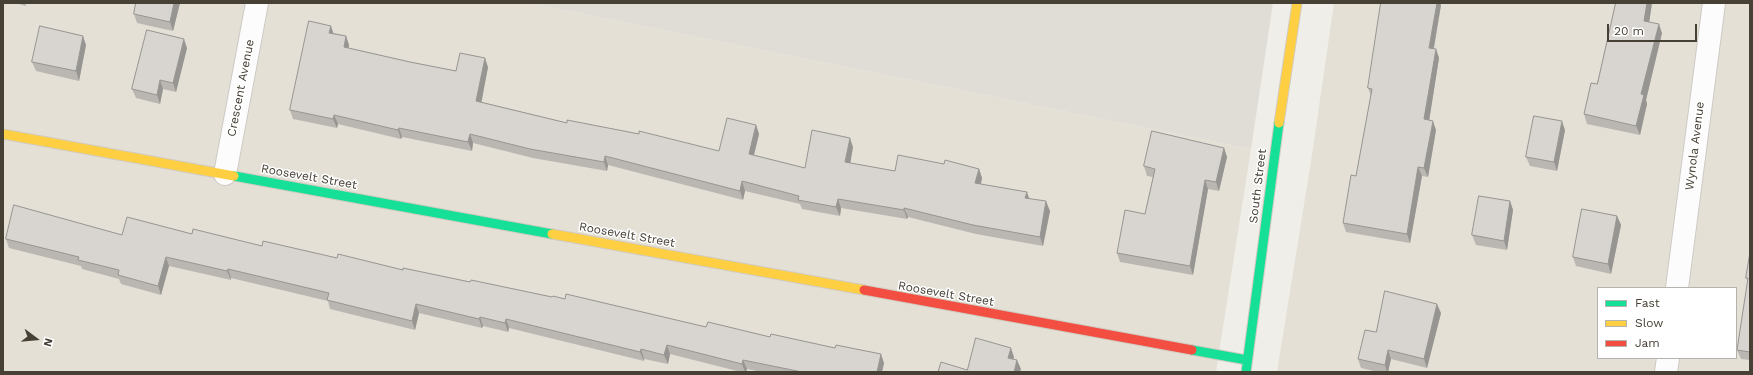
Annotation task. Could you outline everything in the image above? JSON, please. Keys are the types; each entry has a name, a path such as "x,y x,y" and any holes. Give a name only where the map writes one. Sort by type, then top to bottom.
{"street":[{"name":"Crescent Avenue","path":"225,174 257,3"},
{"name":"South Street","path":"1246,372 1274,155 1297,3"},
{"name":"Wynola Avenue","path":"1677,287 1714,3"},
{"name":"Roosevelt Street","path":"3,134 1247,360"},
{"path":"1666,372 1668,359"}],"shaded area":[{"path":"3,3 530,3 1251,149 1216,372 3,372"},
{"path":"530,3 1273,3 1251,149"},
{"path":"1334,3 1750,3 1750,372 1277,372 1312,155"}],"building":[{"path":"136,3 174,3 170,22 134,14"},
{"path":"1381,3 1437,3 1429,48 1436,49 1424,119 1433,121 1424,168 1418,167 1407,234 1343,223 1351,175 1356,176 1372,89 1368,88"},
{"path":"1616,3 1647,3 1644,21 1659,24 1641,94 1644,95 1636,126 1584,114 1591,83 1597,84"},
{"path":"309,21 331,26 329,33 346,36 344,47 410,62 456,71 460,53 485,58 476,101 567,123 567,120 639,134 639,131 719,151 727,118 756,125 749,154 805,168 812,130 850,138 845,162 895,171 898,155 944,164 945,160 979,169 975,183 1027,192 1025,198 1046,201 1040,237 973,225 904,208 904,210 838,199 836,207 798,200 799,196 742,181 740,191 605,156 604,162 530,149 470,134 468,142 399,128 398,130 334,115 333,119 290,110"},
{"path":"40,26 83,36 76,71 32,62"},
{"path":"147,30 184,39 173,83 160,80 157,95 132,89"},
{"path":"1534,116 1562,121 1554,162 1526,157"},
{"path":"1152,131 1224,148 1216,182 1205,180 1190,266 1117,253 1125,210 1145,214 1155,169 1144,166"},
{"path":"1479,196 1510,201 1504,241 1472,235"},
{"path":"14,205 122,235 127,217 192,234 193,229 262,246 263,241 337,258 338,254 403,270 403,268 470,282 471,280 552,297 565,299 566,294 706,327 708,322 770,337 771,334 835,348 836,345 881,354 877,372 802,372 743,360 742,364 667,345 664,355 641,349 640,352 506,319 505,323 480,317 479,319 416,304 412,321 327,300 329,293 228,269 227,271 166,257 158,286 118,275 119,270 78,260 79,257 6,239"},
{"path":"1582,209 1617,216 1608,264 1573,257"},
{"path":"1750,253 1750,352 1737,350 1748,278 1746,278"},
{"path":"1385,291 1437,304 1424,359 1388,350 1385,365 1358,359 1365,330 1376,332"},
{"path":"976,338 1011,348 1008,358 1017,360 1014,372 938,372 941,362 967,370"}],"traffic: fast":[{"path":"1246,372 1279,123"},
{"path":"234,176 552,234"},
{"path":"1192,350 1247,360"}],"traffic: slow":[{"path":"1279,123 1297,3"},
{"path":"3,134 234,176"},
{"path":"552,234 864,290"}],"traffic: jam":[{"path":"864,290 1192,350"}]}
